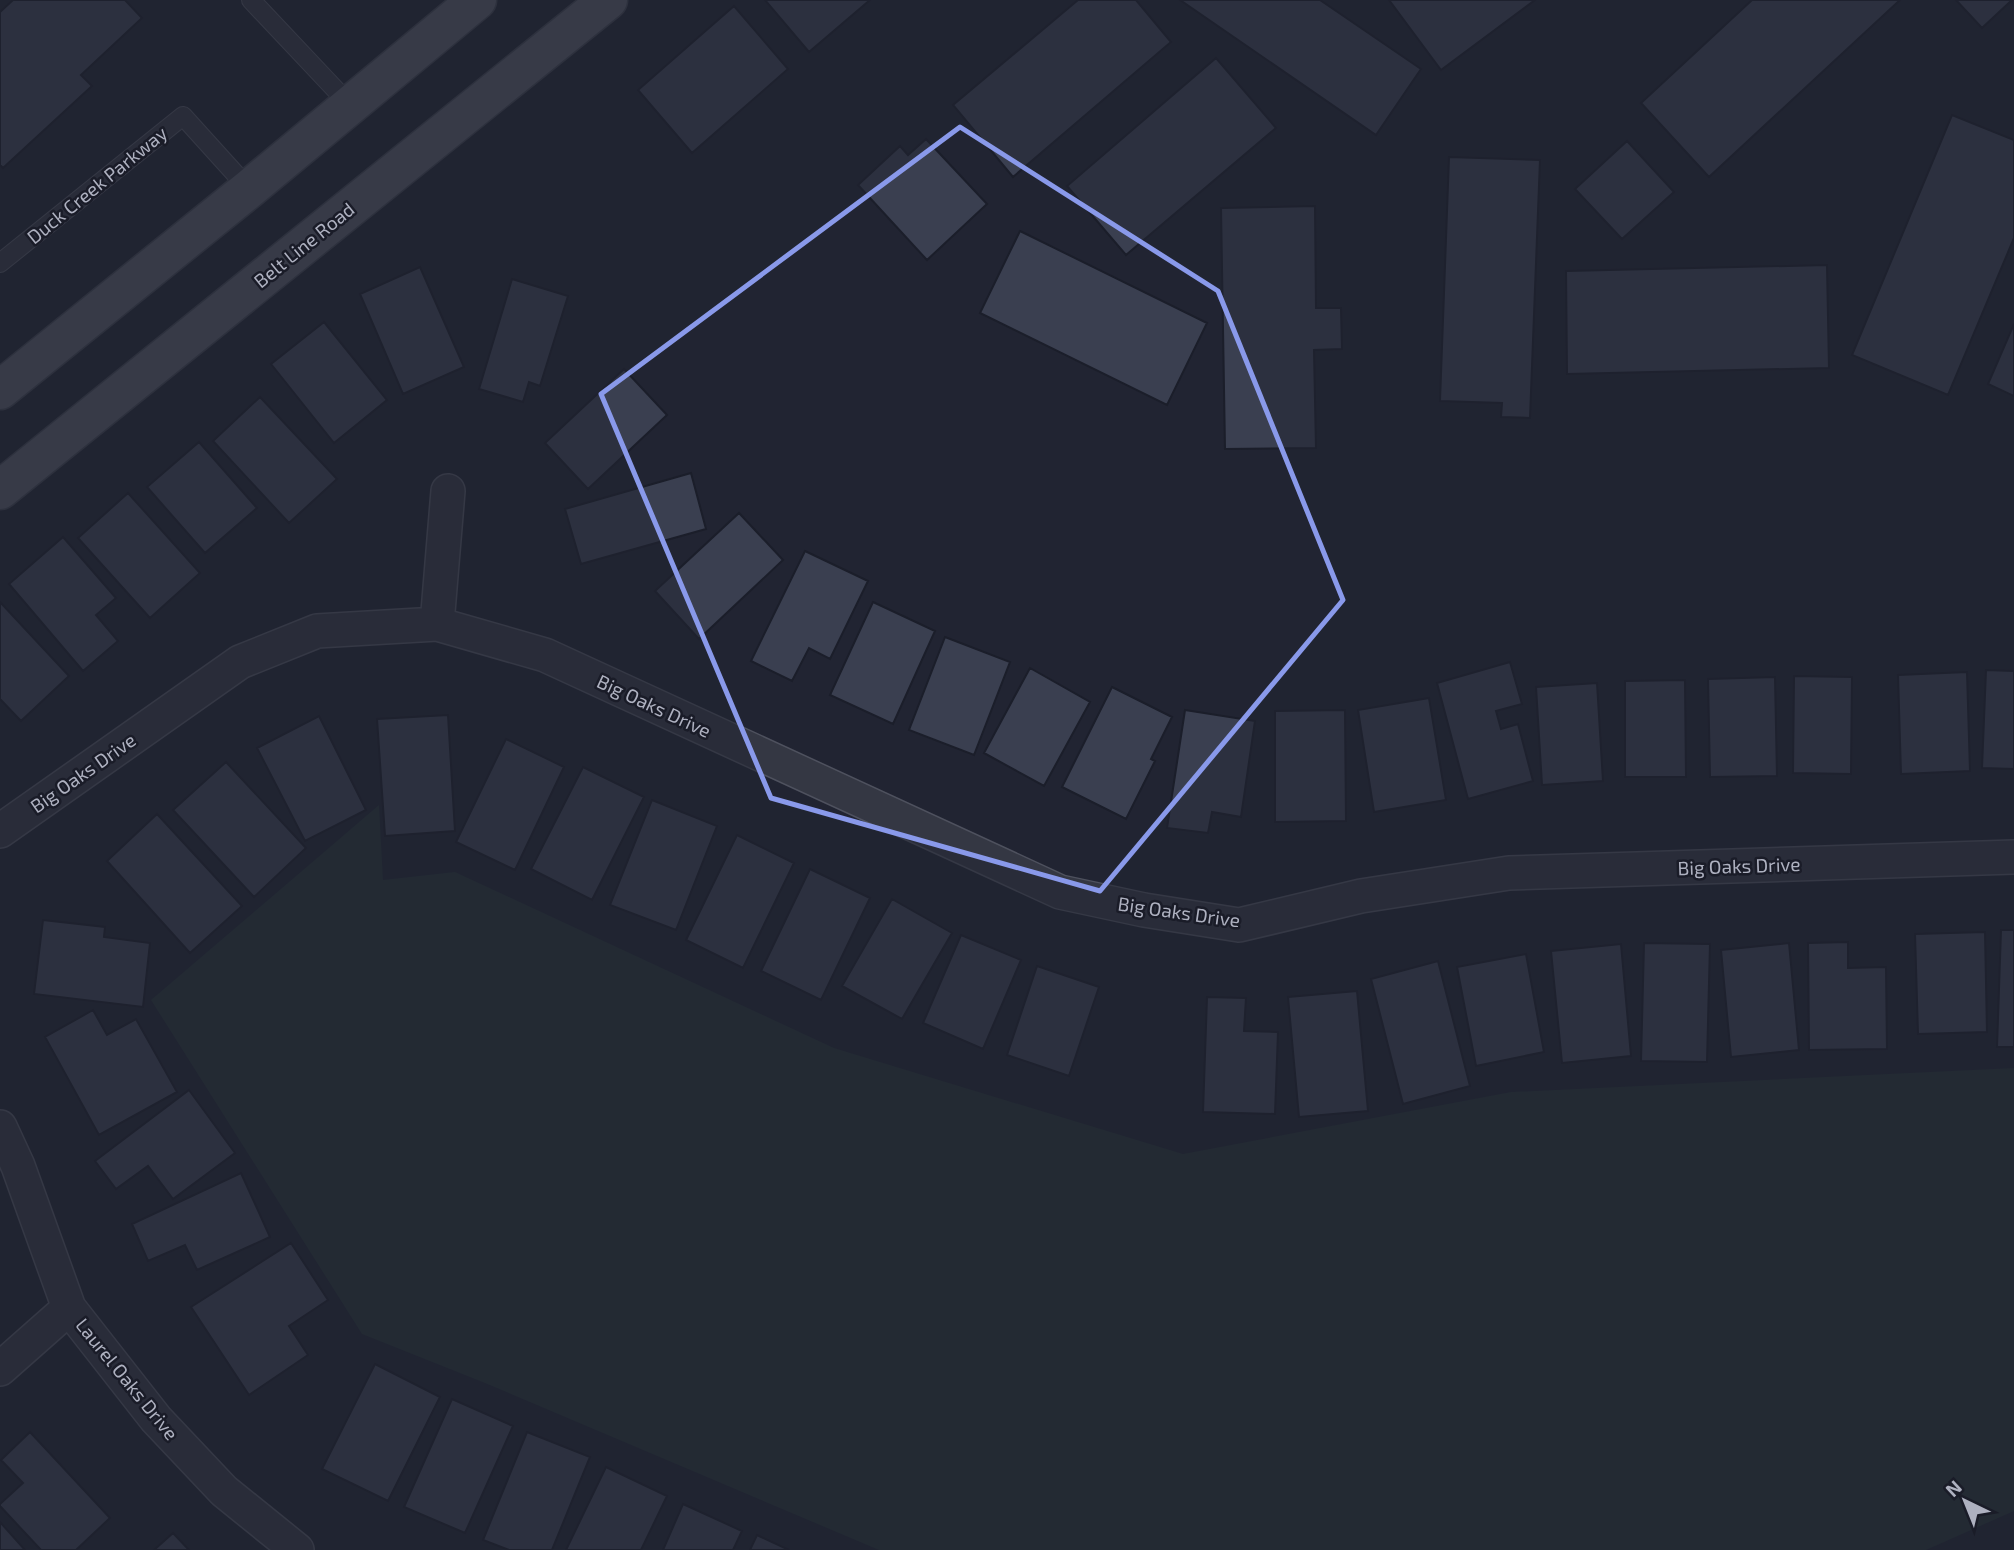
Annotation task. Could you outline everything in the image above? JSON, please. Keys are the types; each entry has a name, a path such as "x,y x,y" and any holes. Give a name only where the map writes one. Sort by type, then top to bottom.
{"main road":[{"path":"0,390 477,0"},
{"name":"Belt Line Road","path":"0,490 608,0"}],"street":[{"path":"437,624 448,491"},
{"name":"Big Oaks Drive","path":"0,831 240,662 317,631 437,624 545,655 1059,892 1144,910 1239,925 1361,896 1509,873 2014,857"},
{"name":"Laurel Oaks Drive","path":"0,1127 18,1166 69,1308 156,1419 224,1491 297,1550"},
{"path":"0,1369 69,1308"}],"lane":[{"path":"251,0 350,106"},
{"name":"Duck Creek Parkway","path":"0,263 183,116 249,189"}],"highlighted area":[{"path":"960,127 1218,291 1343,600 1100,891 771,798 601,394"}],"shaded area":[{"path":"379,805 383,880 455,872 834,1048 1183,1154 1511,1092 2014,1068 2014,1511 1926,1550 879,1550 485,1383 362,1334 151,1000"}],"building":[{"path":"13,0 125,0 142,18 81,75 92,86 3,168 0,165 0,12"},
{"path":"765,0 870,0 809,52"},
{"path":"1078,0 1136,0 1171,42 1013,177 953,105"},
{"path":"1180,0 1320,0 1421,69 1376,135"},
{"path":"1389,0 1535,0 1441,70"},
{"path":"1752,0 1900,0 1709,177 1641,103"},
{"path":"1956,0 2012,0 1982,28"},
{"path":"734,6 788,69 692,153 638,90"},
{"path":"1216,58 1276,128 1126,255 1067,186"},
{"path":"1952,115 2014,140 2014,238 1948,395 1852,355"},
{"path":"926,139 987,204 927,260 858,185 900,146 908,155"},
{"path":"1627,141 1674,192 1622,239 1575,189"},
{"path":"1449,157 1540,160 1530,418 1501,417 1502,403 1440,401"},
{"path":"1315,206 1316,308 1341,308 1342,349 1314,350 1316,448 1225,449 1221,208"},
{"path":"1020,231 1207,323 1167,405 980,313"},
{"path":"1827,265 1829,368 1567,374 1566,271"},
{"path":"420,267 464,367 403,394 360,294"},
{"path":"512,279 568,296 540,386 529,382 523,402 479,389"},
{"path":"324,322 387,400 334,443 271,364"},
{"path":"2014,324 2014,396 1988,384"},
{"path":"624,369 667,415 588,489 545,443"},
{"path":"260,397 337,479 289,523 213,441"},
{"path":"199,442 257,508 205,553 147,487"},
{"path":"691,473 706,529 581,564 565,509"},
{"path":"128,493 200,573 150,618 78,538"},
{"path":"739,513 783,560 699,639 655,591"},
{"path":"63,537 116,598 96,615 118,641 83,671 9,584"},
{"path":"805,551 868,581 830,659 809,648 792,681 751,661"},
{"path":"0,602 69,676 21,721 0,699"},
{"path":"873,602 935,631 893,724 830,695"},
{"path":"945,637 1010,662 974,755 909,730"},
{"path":"1510,662 1522,704 1496,711 1501,729 1518,724 1533,781 1468,799 1437,683"},
{"path":"1030,668 1090,702 1044,786 984,753"},
{"path":"1986,670 2014,671 2014,769 1982,768"},
{"path":"1967,672 1970,771 1901,774 1898,675"},
{"path":"1794,676 1852,677 1851,774 1793,773"},
{"path":"1775,677 1777,776 1710,777 1708,679"},
{"path":"1685,680 1686,777 1625,777 1625,681"},
{"path":"1597,683 1603,781 1542,785 1536,687"},
{"path":"1112,687 1172,717 1151,759 1155,761 1126,819 1062,787"},
{"path":"1429,698 1446,800 1374,812 1358,710"},
{"path":"1185,710 1255,721 1241,817 1212,812 1208,833 1167,828"},
{"path":"1345,710 1346,821 1275,822 1275,711"},
{"path":"448,715 455,831 385,836 377,719"},
{"path":"319,716 366,810 305,841 257,748"},
{"path":"506,739 564,767 515,870 456,842"},
{"path":"226,762 306,848 254,897 173,810"},
{"path":"583,767 644,797 592,900 531,869"},
{"path":"652,800 717,826 676,930 610,905"},
{"path":"157,814 242,906 190,953 107,861"},
{"path":"737,835 794,863 743,968 686,940"},
{"path":"810,869 870,898 821,1000 761,971"},
{"path":"892,899 952,933 902,1019 842,986"},
{"path":"43,920 105,927 104,937 150,943 143,1007 34,994"},
{"path":"2001,930 2014,930 2014,1047 1997,1047"},
{"path":"1985,932 1987,1032 1918,1034 1915,934"},
{"path":"961,935 1021,960 983,1049 923,1023"},
{"path":"1848,942 1848,968 1886,967 1887,1049 1809,1050 1808,943"},
{"path":"1644,943 1710,944 1707,1062 1641,1061"},
{"path":"1789,943 1799,1050 1731,1057 1721,950"},
{"path":"1621,944 1631,1056 1562,1063 1551,951"},
{"path":"1526,954 1544,1052 1476,1066 1457,967"},
{"path":"1438,961 1470,1086 1403,1104 1371,979"},
{"path":"1037,966 1099,987 1069,1076 1007,1055"},
{"path":"1357,991 1368,1111 1299,1117 1288,997"},
{"path":"1207,997 1246,998 1244,1031 1278,1032 1275,1114 1203,1112"},
{"path":"93,1010 107,1035 136,1019 177,1092 99,1135 45,1037"},
{"path":"189,1090 235,1153 173,1199 148,1166 116,1189 95,1161"},
{"path":"241,1173 270,1237 197,1270 185,1245 148,1261 132,1224"},
{"path":"291,1243 328,1300 289,1326 308,1355 249,1395 191,1307"},
{"path":"375,1364 440,1397 388,1501 322,1469"},
{"path":"452,1399 513,1426 465,1533 404,1507"},
{"path":"30,1432 110,1518 76,1550 41,1550 0,1506 23,1483 1,1460"},
{"path":"527,1432 590,1457 552,1550 509,1550 483,1540"},
{"path":"606,1467 667,1496 641,1550 566,1550"},
{"path":"683,1504 742,1531 733,1550 663,1550"},
{"path":"0,1522 25,1550 0,1550"},
{"path":"173,1533 189,1550 154,1550"},
{"path":"757,1535 789,1550 750,1550"}]}
